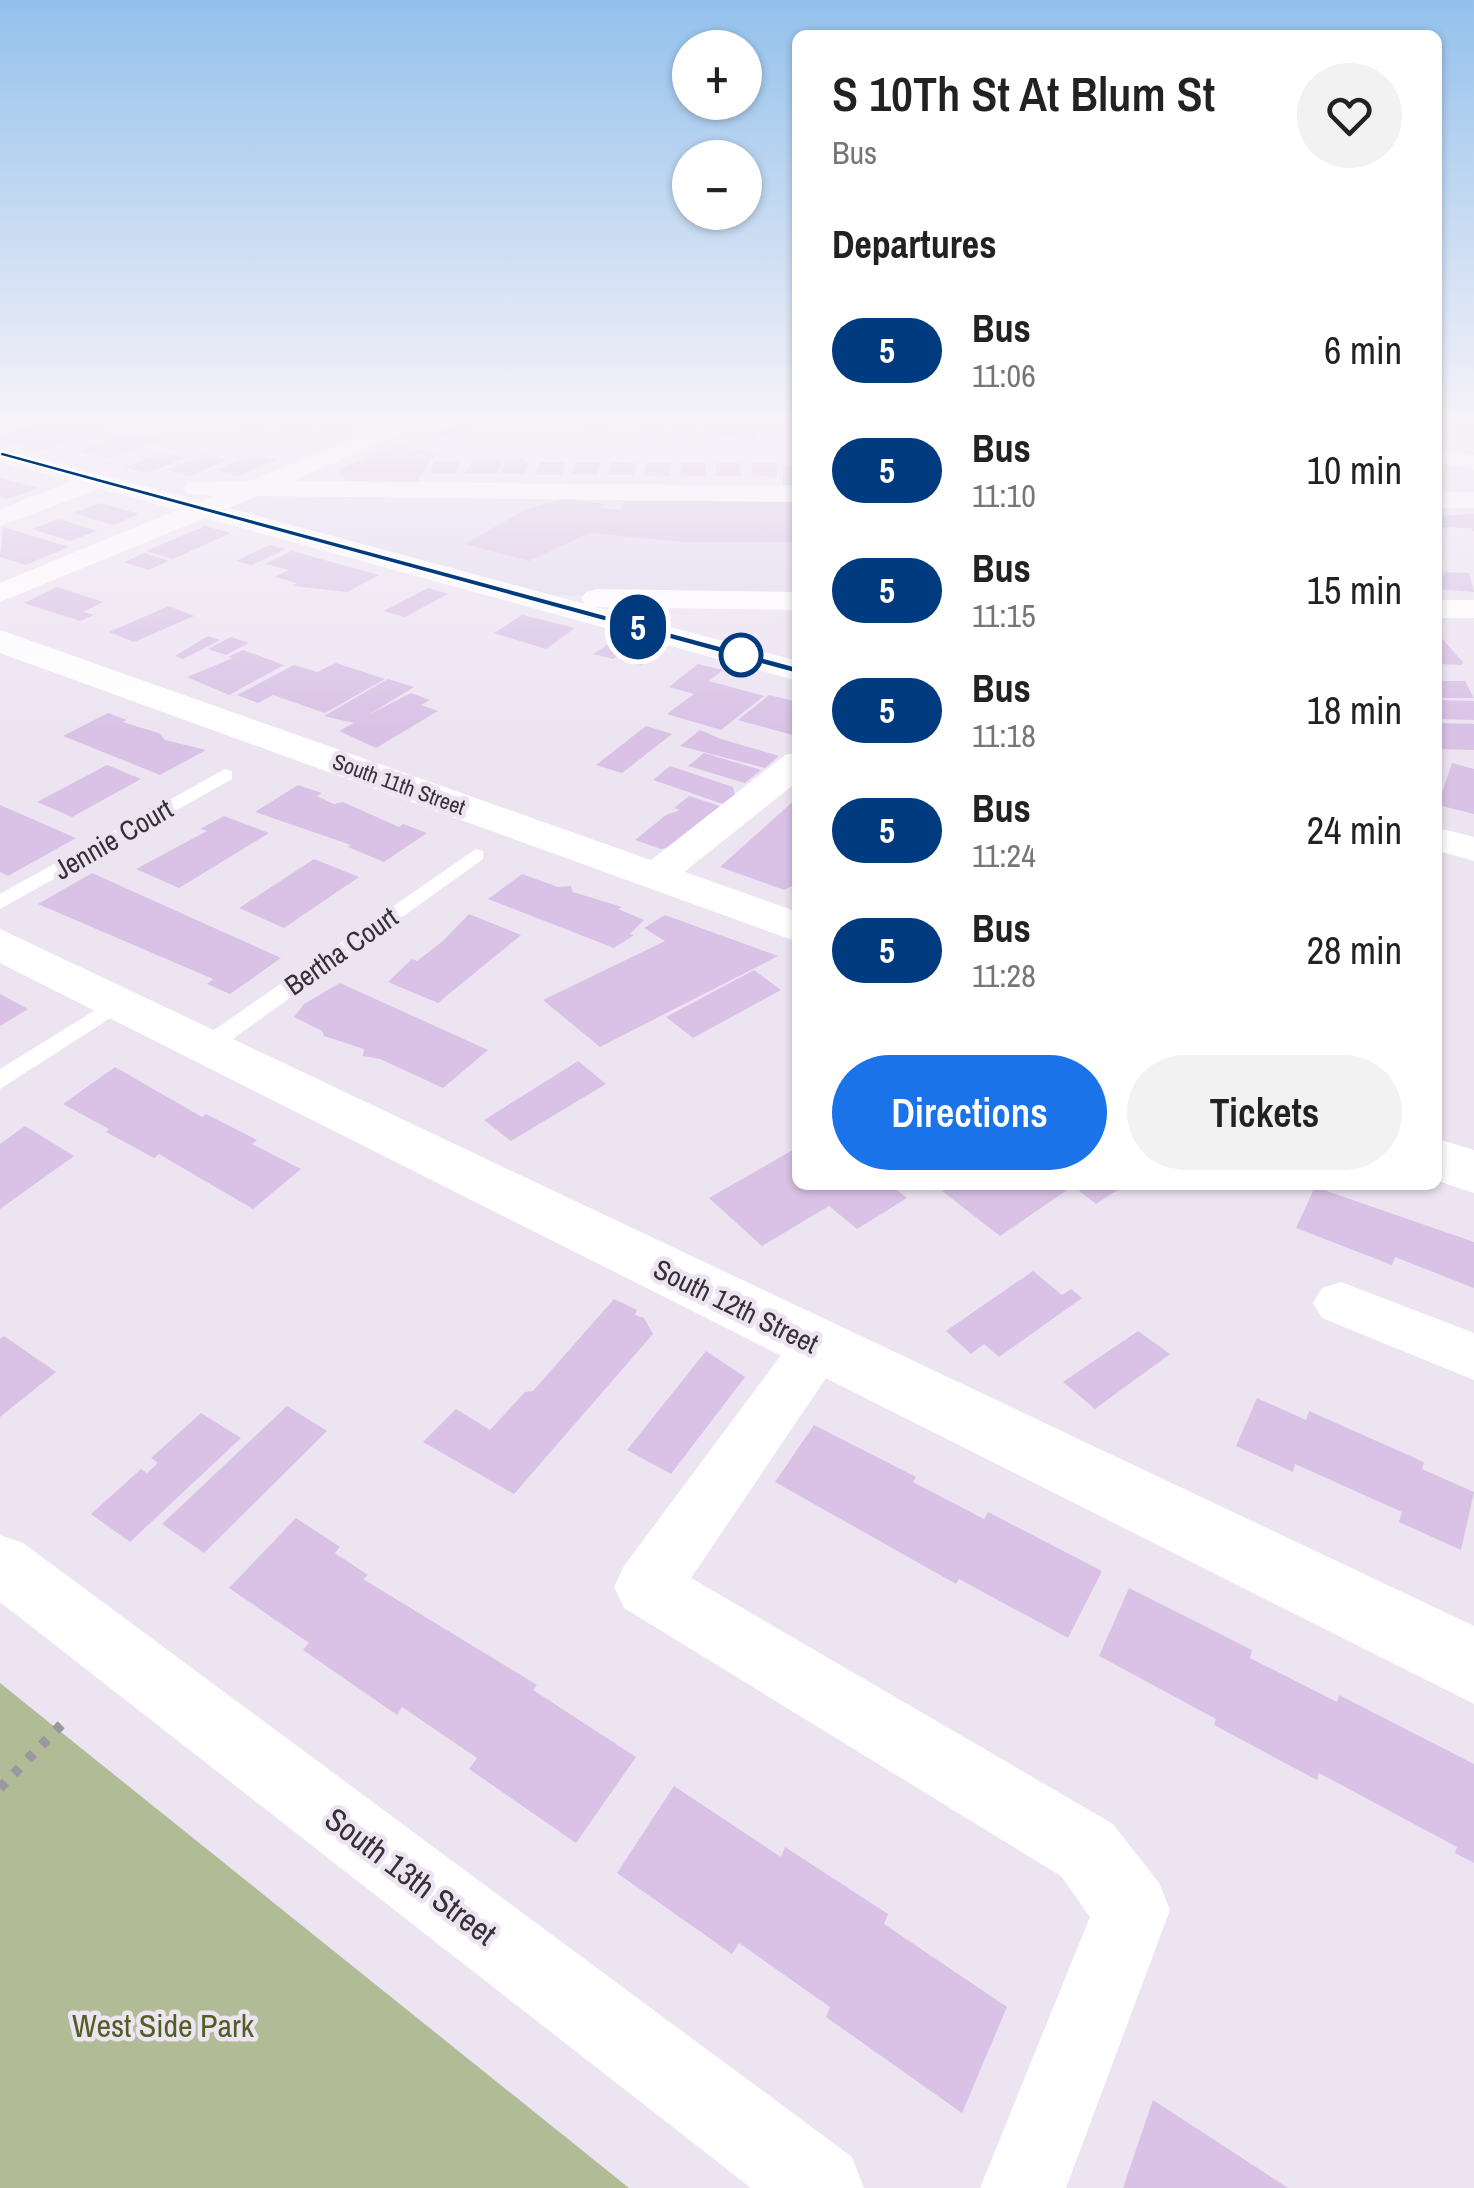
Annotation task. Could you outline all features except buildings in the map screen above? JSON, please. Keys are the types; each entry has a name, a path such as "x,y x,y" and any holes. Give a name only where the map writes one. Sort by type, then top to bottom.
{"street":[{"path":"0,593 167,524"},
{"path":"260,524 792,668"},
{"path":"528,597 792,601"},
{"name":"South 11th Street","path":"0,640 792,926"},
{"path":"656,876 792,768"},
{"path":"1442,841 1474,849"},
{"name":"South 12th Street","path":"0,944 1474,1666"},
{"path":"1442,1160 1474,1172"},
{"path":"1341,1303 1474,1358"},
{"path":"819,1347 647,1587 1087,1850 1132,1910 1023,2188"},
{"name":"South 13th Street","path":"0,1564 821,2188"}],"lane":[{"name":"Jennie Court","path":"0,903 225,776"},
{"name":"Bertha Court","path":"207,1046 476,856"},
{"path":"0,1081 118,1004"}],"path":[{"path":"0,1788 66,1722"}],"shaded area":[{"path":"265,524 792,524 792,599 528,595"}],"green space":[{"name":"West Side Park","path":"0,1683 629,2188 0,2188"}],"bus line":[{"name":"5","path":"259,524 792,668"}]}
